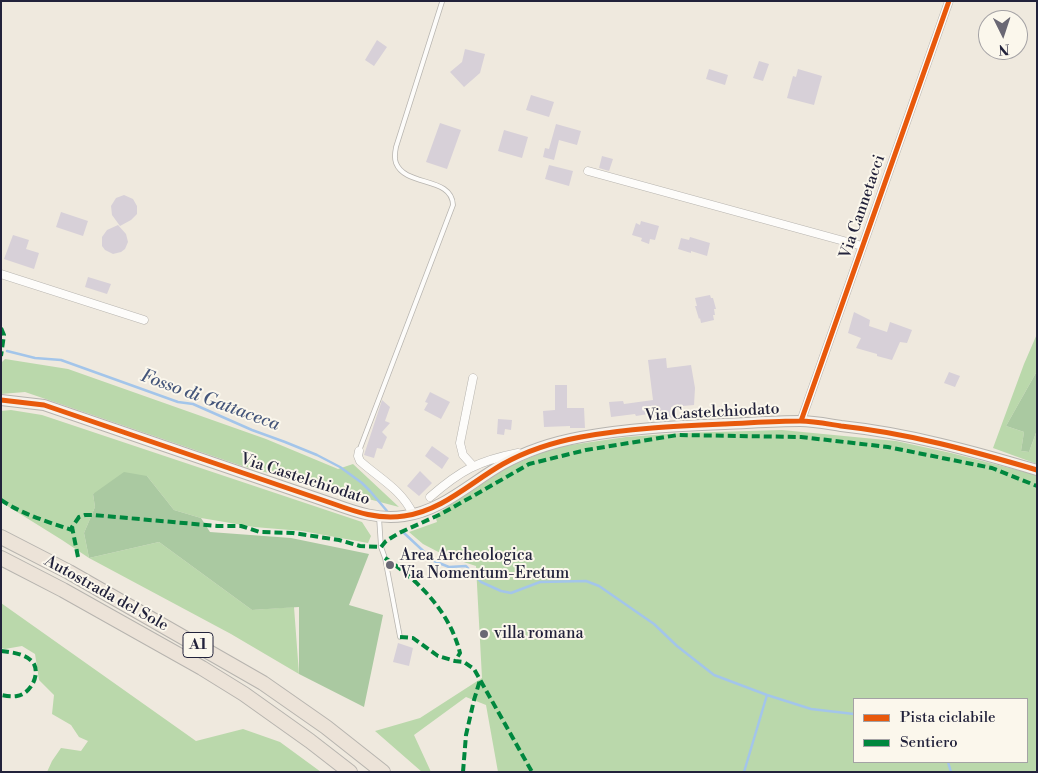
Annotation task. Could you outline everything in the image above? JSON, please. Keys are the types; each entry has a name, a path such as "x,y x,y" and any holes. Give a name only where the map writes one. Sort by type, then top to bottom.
{"highway":[{"name":"Autostrada del Sole","path":"1,537 69,572 263,683 383,772"},
{"name":"Autostrada del Sole","path":"1,558 63,590 202,668 244,694 350,772"}],"street":[{"name":"Via Cannetacci","path":"801,421 948,1"},
{"path":"588,171 862,246"},
{"path":"1,274 144,320"},
{"path":"473,378 460,443 463,455 473,466"},
{"name":"Via Castelchiodato","path":"1,400 44,405 343,507 379,516 402,516 429,509 460,492 494,469 549,444 616,432 683,426 801,421 864,428 974,452 1037,470"},
{"path":"359,451 360,461 401,495 413,514"},
{"path":"430,497 454,477 473,466 501,456 528,452"}],"lane":[{"path":"359,451 453,205 452,196 447,190 404,172 398,166 395,157 396,147 442,2"},
{"path":"379,516 381,547 385,558 400,637"}],"green space":[{"path":"1037,334 1037,371 1006,426 1024,432 1021,451 1029,452 1037,430 1037,464 993,448"},
{"path":"5,359 68,369 266,439 338,469 353,464 399,507 242,466 25,392 1,394 1,363"},
{"path":"1037,371 1037,430 1029,452 1021,451 1024,432 1006,426"},
{"path":"11,410 42,415 362,522 371,536 368,543 302,531 254,527 201,518 174,510 147,476 93,494 95,507 84,533 89,558 1,502 1,411"},
{"path":"782,430 896,441 1037,475 1037,772 498,772 486,705 466,697 414,735 431,772 422,772 375,731 420,718 482,678 476,566 448,557 423,544 409,532 437,522 435,515 508,467 543,452 564,446 626,437"},
{"path":"124,472 147,476 174,510 201,518 210,532 291,538 369,554 349,605 383,615 364,707 299,674 299,607 252,610 159,542 89,558 84,533 95,507 93,494"},
{"path":"159,542 252,610 294,607 299,674 231,634 89,558"},
{"path":"1,603 196,741 243,729 280,742 321,772 47,772 61,748 81,751 88,741 79,737 71,725 52,714 54,695 39,680 35,654 22,646 1,648"}],"building":[{"path":"377,40 387,47 374,66 365,60"},
{"path":"465,49 485,54 480,73 464,87 450,72 462,62"},
{"path":"759,61 769,64 763,81 753,78"},
{"path":"709,69 728,75 725,85 706,79"},
{"path":"798,69 822,76 814,105 787,98 793,76 796,77"},
{"path":"531,95 554,102 549,117 526,110"},
{"path":"440,123 461,130 447,169 426,162"},
{"path":"556,124 581,131 577,145 559,140 554,160 543,157 545,148 549,149"},
{"path":"504,130 528,137 522,158 498,151"},
{"path":"602,156 613,159 609,171 599,168"},
{"path":"549,165 573,171 569,186 545,179"},
{"path":"124,195 133,199 137,206 137,214 120,226 112,215 111,206 116,198"},
{"path":"61,212 88,221 83,236 56,227"},
{"path":"641,221 659,226 655,240 650,239 649,244 641,241 642,238 632,235 636,223 640,225"},
{"path":"118,225 126,234 128,242 125,249 113,254 102,246 102,237 107,230"},
{"path":"13,235 29,240 26,249 39,253 34,269 4,259"},
{"path":"690,237 710,243 707,256 678,249 681,238 689,240"},
{"path":"88,277 111,284 107,294 85,287"},
{"path":"710,295 713,298 716,309 714,309 714,320 701,323 695,306 697,306 695,298"},
{"path":"854,312 870,320 869,326 887,332 890,322 912,330 907,343 900,342 892,360 856,348 861,338 848,333"},
{"path":"666,358 667,368 691,365 695,388 694,405 671,407 672,418 655,420 654,413 611,417 609,402 623,401 624,404 653,400 648,360"},
{"path":"949,372 960,376 955,387 944,383"},
{"path":"555,385 567,385 567,408 584,408 585,428 570,428 570,426 544,427 543,411 555,410"},
{"path":"430,392 450,402 441,419 424,410 428,403 425,402"},
{"path":"382,400 390,407 385,421 390,423 382,432 387,437 382,449 377,448 374,458 364,455"},
{"path":"498,419 512,420 511,430 505,429 504,435 497,434"},
{"path":"432,446 449,458 442,469 425,456"},
{"path":"420,471 432,483 419,496 407,486"},
{"path":"398,643 413,648 409,666 393,662"}],"waterway":[{"name":"Fosso di Gattaceca","path":"7,351 35,358 61,360 178,402 193,404 252,430 317,455 340,467 362,483 387,511"},
{"path":"404,533 434,561 449,567 466,566 481,582 501,591 511,593 540,582 586,581 599,586 654,624 677,646 714,675 811,709 853,714"},
{"path":"744,772 767,695"},
{"path":"948,763 951,772"}],"marked path":[{"path":"1,328 4,335 1,356"},
{"path":"78,557 72,527 79,517 85,515 217,526 241,526 260,532 293,533 339,540 360,546 381,547 386,541 399,533 441,514 529,464 586,450 678,435 801,437 888,447 992,468 1037,486"},
{"path":"1,500 26,514 72,530"},
{"path":"385,558 421,587 441,611 449,624 460,653 455,661"},
{"path":"400,637 413,638 438,656 464,662 474,669 532,772"},
{"path":"1,651 19,654 28,658 36,669 33,684 22,695 1,695"},
{"path":"463,772 466,735 480,680"}],"cycle path":[{"path":"801,421 949,1"},
{"path":"1,400 44,405 351,510 386,517 404,516 431,508 456,495 503,464 541,447 581,437 653,428 781,421 816,422 915,438 1037,470"}],"place":[{"name":"Area Archeologica Via Nomentum-Eretum","path":"390,565"},
{"name":"villa romana","path":"484,634"}]}
